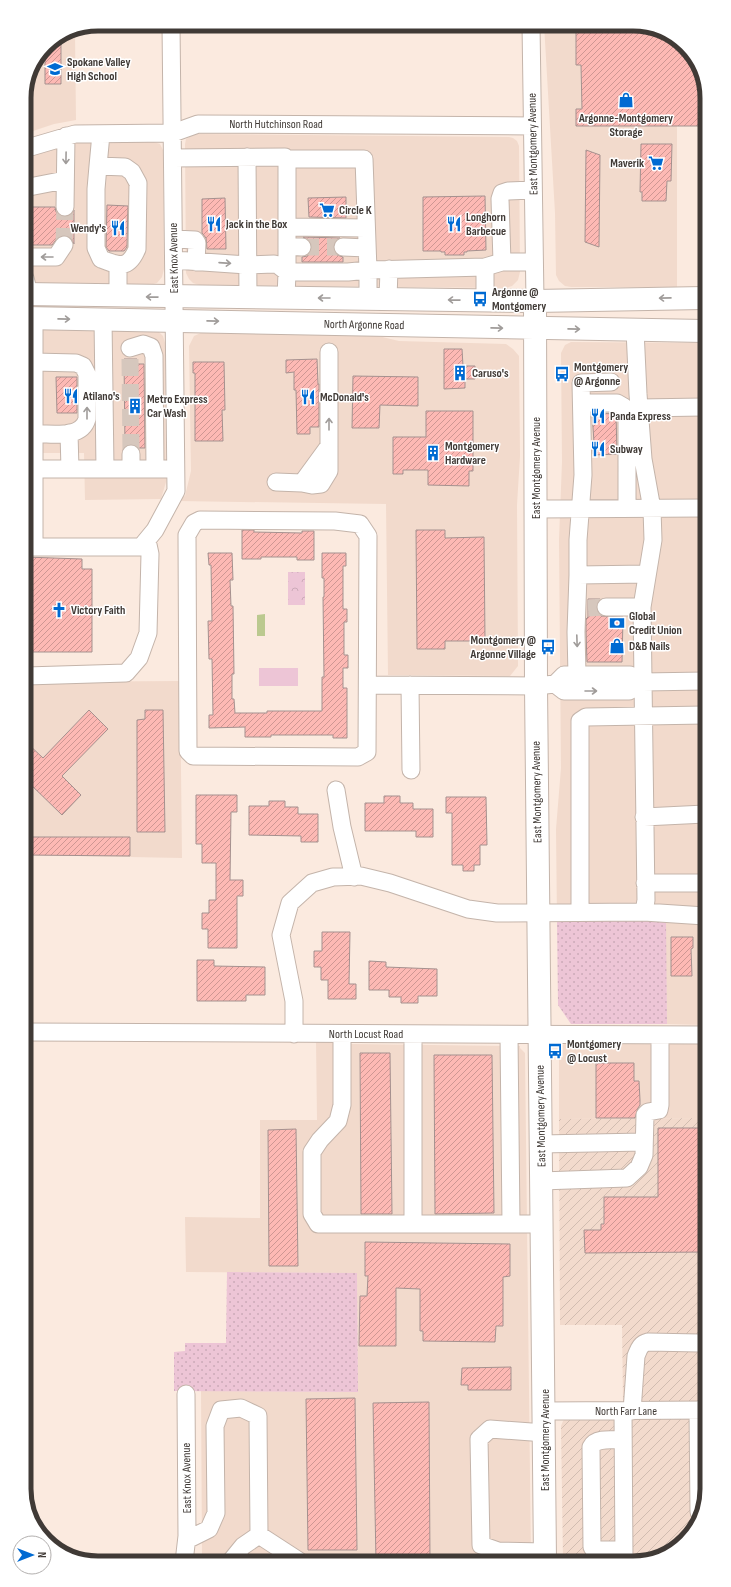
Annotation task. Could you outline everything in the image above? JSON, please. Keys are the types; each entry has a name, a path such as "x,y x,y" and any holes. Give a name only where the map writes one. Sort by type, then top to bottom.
{"main road":[{"path":"31,289 118,296 248,298 484,301 700,298"},
{"name":"East Montgomery Avenue","path":"535,301 536,509 545,685 539,913 539,1035 545,1411 545,1556"},
{"name":"North Argonne Road","path":"31,319 174,320 700,331"}],"street":[{"name":"East Knox Avenue","path":"146,540 155,530 176,491 171,31"},
{"name":"East Montgomery Avenue","path":"531,31 535,301"},
{"name":"North Hutchinson Road","path":"31,147 66,136 173,133 198,124 532,126"},
{"path":"98,166 125,167 132,172 138,183 137,249 134,258 127,264 118,266 100,259 96,248 96,189 98,166 101,134"},
{"path":"65,207 66,136"},
{"path":"173,158 282,156 287,159 364,159 368,270 378,299"},
{"path":"247,157 248,298"},
{"path":"286,298 287,272 294,246 287,227 287,159"},
{"path":"31,187 66,180"},
{"path":"502,262 500,199 502,193 508,191 533,190"},
{"path":"287,227 366,228"},
{"path":"174,239 195,240 197,243 196,262"},
{"path":"31,257 56,257 64,246"},
{"path":"343,247 367,248"},
{"path":"174,260 247,265 274,264 278,265 287,272 348,272 389,269 485,267 502,262 534,262"},
{"path":"118,266 118,296"},
{"path":"484,301 485,267"},
{"path":"378,299 389,269"},
{"path":"103,319 105,469"},
{"path":"635,330 643,459 652,509 653,540 646,574 642,607 646,900 644,912"},
{"path":"103,347 130,353 143,344 151,347 154,356 156,469"},
{"path":"276,482 312,485 321,484 329,471 328,352"},
{"path":"31,528 34,434 31,369 76,363 83,366 87,374 86,425 80,431 69,433 34,434"},
{"path":"578,675 583,608 578,574 578,540 583,476 581,383 611,382"},
{"path":"582,403 617,403 624,408 627,414 627,508"},
{"path":"639,408 700,407"},
{"path":"69,433 70,469"},
{"path":"34,469 105,469 131,461 156,469 176,469"},
{"path":"536,509 700,508"},
{"path":"200,520 335,521 360,524 368,536 368,685 367,752 358,757 193,756 188,751 187,535 194,523 200,520"},
{"path":"31,548 141,547 146,540"},
{"path":"31,676 126,673 139,658 148,633 150,554 146,540"},
{"path":"578,574 646,574"},
{"path":"606,608 642,607"},
{"path":"545,685 564,676 578,675 630,675 642,682 700,680"},
{"path":"368,685 545,685 564,691 629,691 642,682"},
{"path":"410,685 411,770"},
{"path":"580,912 580,721 586,717 700,715"},
{"path":"336,790 342,827 354,877"},
{"path":"644,817 700,814"},
{"path":"294,1034 294,1000 281,936 290,903 312,883 333,878 361,876 390,883 468,909 497,913 644,912 700,916"},
{"path":"645,883 700,883"},
{"name":"North Locust Road","path":"31,1032 700,1035"},
{"path":"342,1034 342,1105 338,1121 320,1140 312,1152 312,1214 318,1224 542,1224"},
{"path":"413,1034 413,1224"},
{"path":"509,1034 511,1224"},
{"path":"541,1181 627,1178 638,1167 644,1155 646,1115 648,1112 659,1110 660,1105 660,1035"},
{"path":"541,1144 644,1142"},
{"path":"623,1440 597,1441 593,1443 591,1447 591,1455 592,1547 594,1550 624,1555 623,1440 636,1356 643,1343 699,1343"},
{"name":"East Knox Avenue","path":"185,1556 187,1540 186,1394"},
{"path":"187,1540 209,1529 216,1513 215,1426 221,1410 241,1408 258,1416 259,1535"},
{"name":"North Farr Lane","path":"545,1411 700,1410"},
{"path":"545,1433 490,1429 479,1439 481,1545 498,1551 545,1556"},
{"path":"700,1478 700,1493"},
{"path":"259,1535 291,1556"},
{"path":"235,1556 244,1546 259,1535"}],"shaded area":[{"path":"544,31 637,31 646,32 667,40 686,57 693,68 699,85 700,98 700,126 677,126 677,287 565,286 559,281 556,275 555,213"},
{"name":"Spokane Valley High School","path":"75,35 76,120 54,124 31,132 31,94 33,81 42,61 51,51 61,42"},
{"path":"195,134 513,138 517,141 519,146 520,272 518,280 512,286 506,288 199,285 193,283 186,273 185,144 186,139"},
{"path":"81,142 154,142 160,144 163,150 164,269 162,277 157,283 150,285 31,284 31,155 58,146"},
{"path":"40,327 158,331 163,336 165,343 166,482 161,499 85,500 84,453 40,453"},
{"path":"203,332 374,335 399,341 506,344 513,349 519,356 520,456 517,505 518,666 510,676 388,675 386,504 178,501 179,498 185,496 191,471 189,346 194,336"},
{"path":"571,342 700,343 700,1025 667,1024 665,919 557,921 556,829 561,768 559,540 562,462 561,353 565,345"},
{"path":"265,614 265,636 257,636 257,615"},
{"path":"180,681 182,858 31,855 31,682"},
{"path":"316,1040 351,1044 520,1046 525,1053 531,1556 201,1556 201,1391 358,1392 357,1273 186,1272 185,1217 260,1218 260,1120 317,1120"},
{"path":"700,1044 700,1118 559,1119 559,1050 561,1045"},
{"path":"700,1118 700,1401 623,1401 622,1325 560,1325 559,1119"},
{"path":"569,1415 700,1415 699,1498 696,1511 686,1530 670,1545 646,1555 563,1556 561,1426 563,1421"}],"green space":[{"path":"288,572 305,572 305,605 288,605"},
{"path":"259,668 298,668 298,686 259,686"},
{"path":"666,919 667,1024 571,1024 558,1005 557,921"},
{"path":"227,1272 357,1273 358,1392 174,1391 174,1352 185,1351 185,1343 226,1343"}],"building":[{"name":"Argonne-Montgomery Storage","path":"576,31 637,31 659,36 674,45 686,57 693,68 699,85 700,126 576,126 576,109 582,109 581,65 576,65"},
{"path":"59,44 61,44 61,84 45,84 45,58"},
{"name":"Maverik","path":"641,144 672,144 671,181 667,181 666,201 642,201 642,192 640,192"},
{"name":"Maverik","path":"586,150 600,155 599,247 585,242"},
{"name":"Longhorn Barbecue","path":"485,196 486,250 467,251 464,252 464,255 445,255 445,252 441,251 423,251 423,197"},
{"name":"Circle K","path":"346,197 346,218 309,217 308,198"},
{"name":"Jack in the Box","path":"225,198 226,249 207,249 206,238 202,233 202,199"},
{"name":"Wendy's","path":"107,205 128,206 127,247 124,251 109,251 106,247"},
{"path":"31,207 55,207 56,212 64,217 70,216 74,210 74,244 70,237 64,235 59,236 52,245 32,245"},
{"path":"303,237 340,238 335,241 333,247 334,252 337,255 343,257 343,262 302,262 302,257 307,256 312,248 311,242"},
{"name":"Caruso's","path":"444,349 462,349 463,366 475,366 475,379 465,379 465,388 444,389"},
{"name":"Metro Express Car Wash","path":"124,359 137,359 137,364 144,364 145,448 139,448 131,444 125,447"},
{"name":"McDonald's","path":"317,359 319,384 319,427 310,427 310,434 297,434 294,372 286,373 286,360"},
{"path":"193,362 224,362 225,410 222,410 223,441 195,441 195,373 193,373"},
{"path":"353,376 418,377 418,406 380,405 379,428 352,428"},
{"name":"Atilano's","path":"56,377 77,377 77,413 57,413"},
{"name":"Montgomery Hardware","path":"426,411 473,411 473,471 469,471 469,486 428,485 428,470 403,470 403,474 393,474 393,437 426,437"},
{"path":"592,413 616,414 617,454 593,454 592,443 594,442"},
{"path":"242,530 254,530 254,532 302,533 302,531 314,531 314,560 297,560 297,557 261,557 261,559 242,559"},
{"path":"416,530 445,530 445,538 484,537 485,641 445,641 445,649 417,649"},
{"path":"208,553 232,553 233,580 230,580 231,606 233,606 234,674 232,674 232,699 234,699 235,713 267,713 267,711 322,711 322,677 324,677 324,578 322,578 322,553 346,553 346,566 343,566 343,609 347,609 347,622 344,622 344,655 348,655 348,668 343,668 343,688 347,688 347,738 333,738 333,735 271,735 271,737 245,737 245,727 209,728 209,715 213,715 212,659 209,659 208,621 212,621 211,565 209,565"},
{"name":"Victory Faith","path":"31,557 82,559 82,569 92,569 92,652 31,652"},
{"path":"588,599 600,599 597,602 596,607 601,616 623,617 622,662 587,662 586,619 588,617"},
{"path":"89,710 108,729 62,776 81,795 62,815 31,785 31,747 43,758"},
{"path":"145,710 163,710 165,832 137,832 137,720 145,719"},
{"path":"196,795 237,795 237,812 231,812 230,880 243,880 243,896 237,896 237,948 208,948 208,929 202,929 202,913 209,913 209,900 216,900 216,863 202,863 202,844 196,844"},
{"path":"384,796 400,796 400,803 413,803 413,809 433,809 433,837 416,837 416,831 365,831 365,803 384,803"},
{"path":"446,797 486,797 487,845 480,845 480,865 474,865 474,871 463,871 463,865 452,865 452,813 446,813"},
{"path":"269,801 285,801 285,807 298,807 298,814 318,814 318,842 301,842 301,836 249,835 249,806 269,806"},
{"path":"31,837 130,837 130,856 31,855"},
{"path":"322,932 350,932 349,984 356,984 356,999 328,999 328,980 321,980 321,967 314,967 314,951 322,951"},
{"path":"671,937 693,937 693,948 691,949 692,976 671,976"},
{"path":"197,960 214,960 214,966 265,967 265,995 246,995 246,1001 197,1001"},
{"path":"369,961 386,962 386,967 437,969 437,996 418,996 418,1003 401,1003 401,997 389,997 389,990 369,990"},
{"path":"360,1053 390,1053 392,1214 361,1214"},
{"path":"434,1055 492,1055 494,1213 435,1214"},
{"path":"596,1063 634,1063 634,1081 639,1081 640,1100 640,1105 635,1118 596,1118"},
{"path":"658,1128 700,1128 700,1252 585,1253 584,1230 601,1230 601,1224 604,1224 604,1197 658,1197"},
{"path":"296,1129 298,1266 269,1266 268,1130"},
{"path":"365,1242 510,1244 510,1276 503,1277 503,1326 496,1326 495,1342 423,1341 423,1331 420,1331 420,1289 396,1288 396,1346 359,1346 360,1296 367,1296 368,1276 365,1276"},
{"path":"511,1367 511,1390 468,1390 468,1385 461,1385 462,1368"},
{"path":"355,1398 357,1550 308,1550 306,1399"},
{"path":"429,1402 430,1556 376,1556 373,1403"}],"tunnel":[{"path":"64,245 65,207"},
{"path":"302,247 343,247"},
{"path":"130,359 131,454"},
{"path":"588,608 606,607"}],"place":[{"name":"Spokane Valley High School","path":"55,69"},
{"name":"Argonne-Montgomery Storage","path":"626,100"},
{"name":"Maverik","path":"656,163"},
{"name":"Circle K","path":"327,210"},
{"name":"Jack in the Box","path":"214,224"},
{"name":"Longhorn Barbecue","path":"454,224"},
{"name":"Wendy's","path":"118,228"},
{"name":"Argonne @ Montgomery","path":"480,299"},
{"name":"Caruso's","path":"460,373"},
{"name":"Montgomery @ Argonne","path":"562,374"},
{"name":"Atilano's","path":"71,396"},
{"name":"McDonald's","path":"308,397"},
{"name":"Metro Express Car Wash","path":"135,406"},
{"name":"Panda Express","path":"598,416"},
{"name":"Subway","path":"598,449"},
{"name":"Montgomery Hardware","path":"433,453"},
{"name":"Victory Faith","path":"59,610"},
{"name":"Global Credit Union","path":"617,623"},
{"name":"D&B Nails","path":"617,646"},
{"name":"Montgomery @ Argonne Village","path":"548,647"},
{"name":"Montgomery @ Locust","path":"555,1051"}]}
